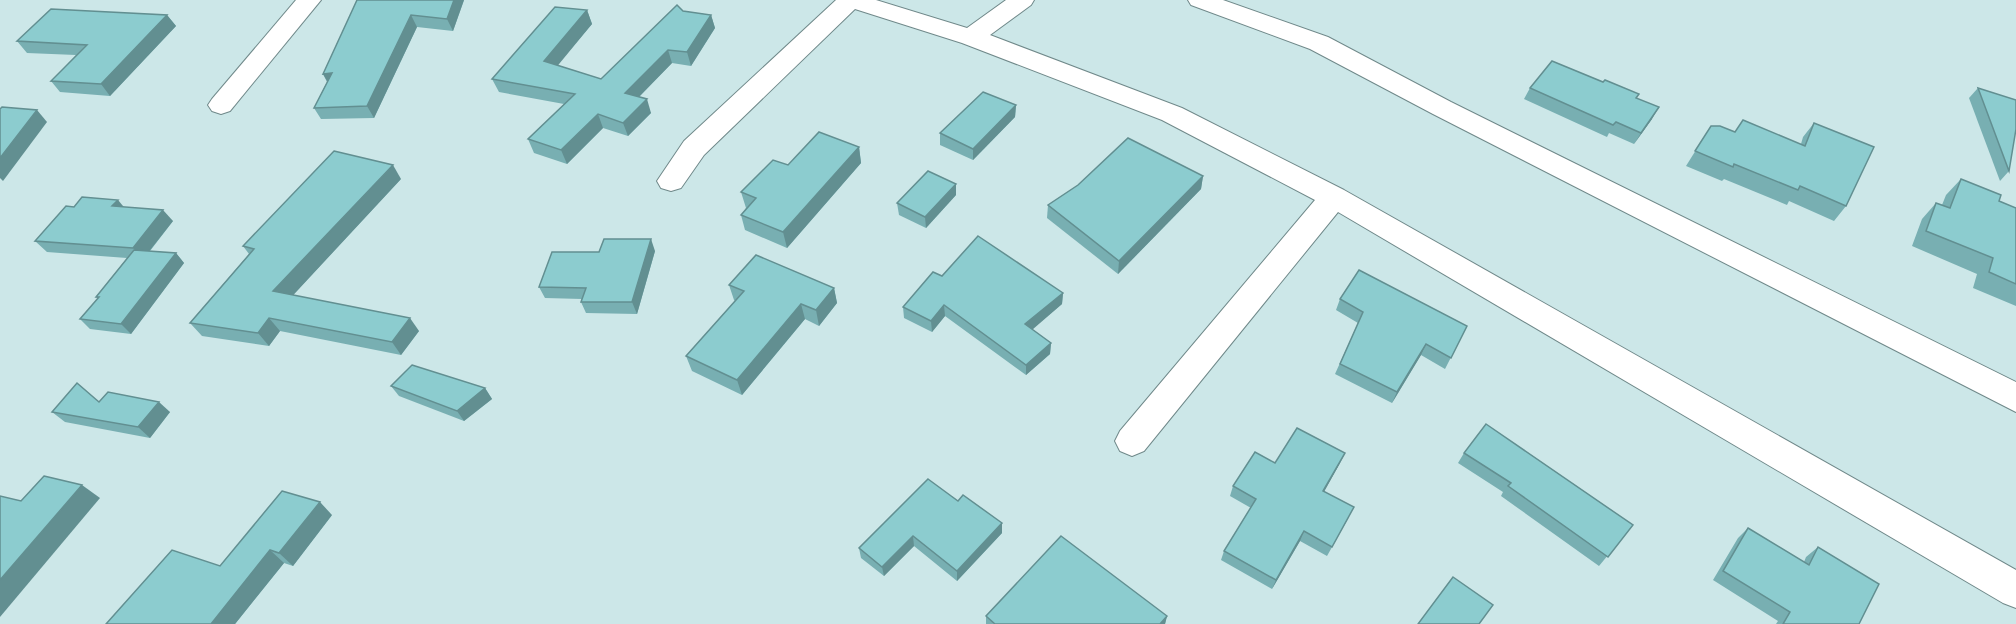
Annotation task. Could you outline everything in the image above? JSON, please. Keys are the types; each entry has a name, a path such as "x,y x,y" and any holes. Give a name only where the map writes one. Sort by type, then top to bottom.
{"street":[{"path":"220,105 309,0"},
{"path":"671,181 694,148 851,0 971,37 1172,114 1334,197 2016,590"},
{"path":"971,37 1022,0"},
{"path":"1200,0 1318,43 2016,398"},
{"path":"1132,441 1334,197"}],"building":[{"path":"357,0 454,0 447,19 411,15 367,106 314,108 332,73 323,74"},
{"path":"677,5 683,11 711,15 687,52 668,50 625,93 647,99 623,123 598,114 561,150 528,139 575,94 492,79 555,7 587,10 544,61 601,79"},
{"path":"51,9 167,15 101,84 51,81 87,45 17,41"},
{"path":"1552,61 1639,94 1636,98 1659,107 1641,133 1616,122 1613,125 1530,88"},
{"path":"1978,88 2016,100 2016,129 2009,171"},
{"path":"983,92 1016,105 973,149 940,133"},
{"path":"2,107 37,110 0,158 0,109"},
{"path":"1743,120 1805,146 1814,123 1874,147 1846,206 1800,186 1798,190 1695,151 1711,126 1720,126 1735,132"},
{"path":"819,132 859,147 783,232 741,215 756,198 741,192 773,160 788,165"},
{"path":"1128,138 1203,176 1119,261 1048,205 1078,185"},
{"path":"334,151 393,165 273,291 410,318 392,342 269,318 258,333 190,323 254,249 243,246"},
{"path":"928,171 956,184 925,217 897,203"},
{"path":"1961,179 2001,195 1999,201 2016,208 2016,284 1989,272 1993,258 1926,231 1936,203 1950,208"},
{"path":"82,197 118,200 112,206 163,210 133,248 35,241 66,206 74,207"},
{"path":"978,236 1063,293 1025,324 1051,343 1026,365 944,305 931,321 903,307 933,272 942,276"},
{"path":"604,239 651,239 632,302 581,302 586,288 539,287 552,252 599,252"},
{"path":"134,250 176,253 121,324 80,319 99,297 96,297"},
{"path":"756,255 834,288 816,310 801,304 737,380 686,356 744,291 729,285"},
{"path":"1359,270 1467,326 1451,358 1426,344 1397,392 1340,364 1363,312 1340,299"},
{"path":"412,365 485,388 457,411 391,386"},
{"path":"77,383 99,402 108,392 159,402 138,427 52,412"},
{"path":"1486,424 1633,525 1608,557 1508,486 1511,483 1464,453"},
{"path":"1297,428 1345,453 1323,491 1354,507 1332,547 1304,531 1276,580 1224,551 1256,499 1233,486 1255,452 1275,463"},
{"path":"44,476 82,485 0,580 0,496 21,501"},
{"path":"928,479 958,501 963,495 1002,523 957,571 913,536 882,567 859,548"},
{"path":"282,491 320,502 279,553 270,550 211,624 106,624 172,550 220,566"},
{"path":"1748,528 1809,565 1818,547 1879,584 1859,624 1783,624 1790,612 1723,571"},
{"path":"1061,536 1167,616 1160,624 995,624 986,616"},
{"path":"1453,577 1493,605 1479,624 1418,624"}]}
